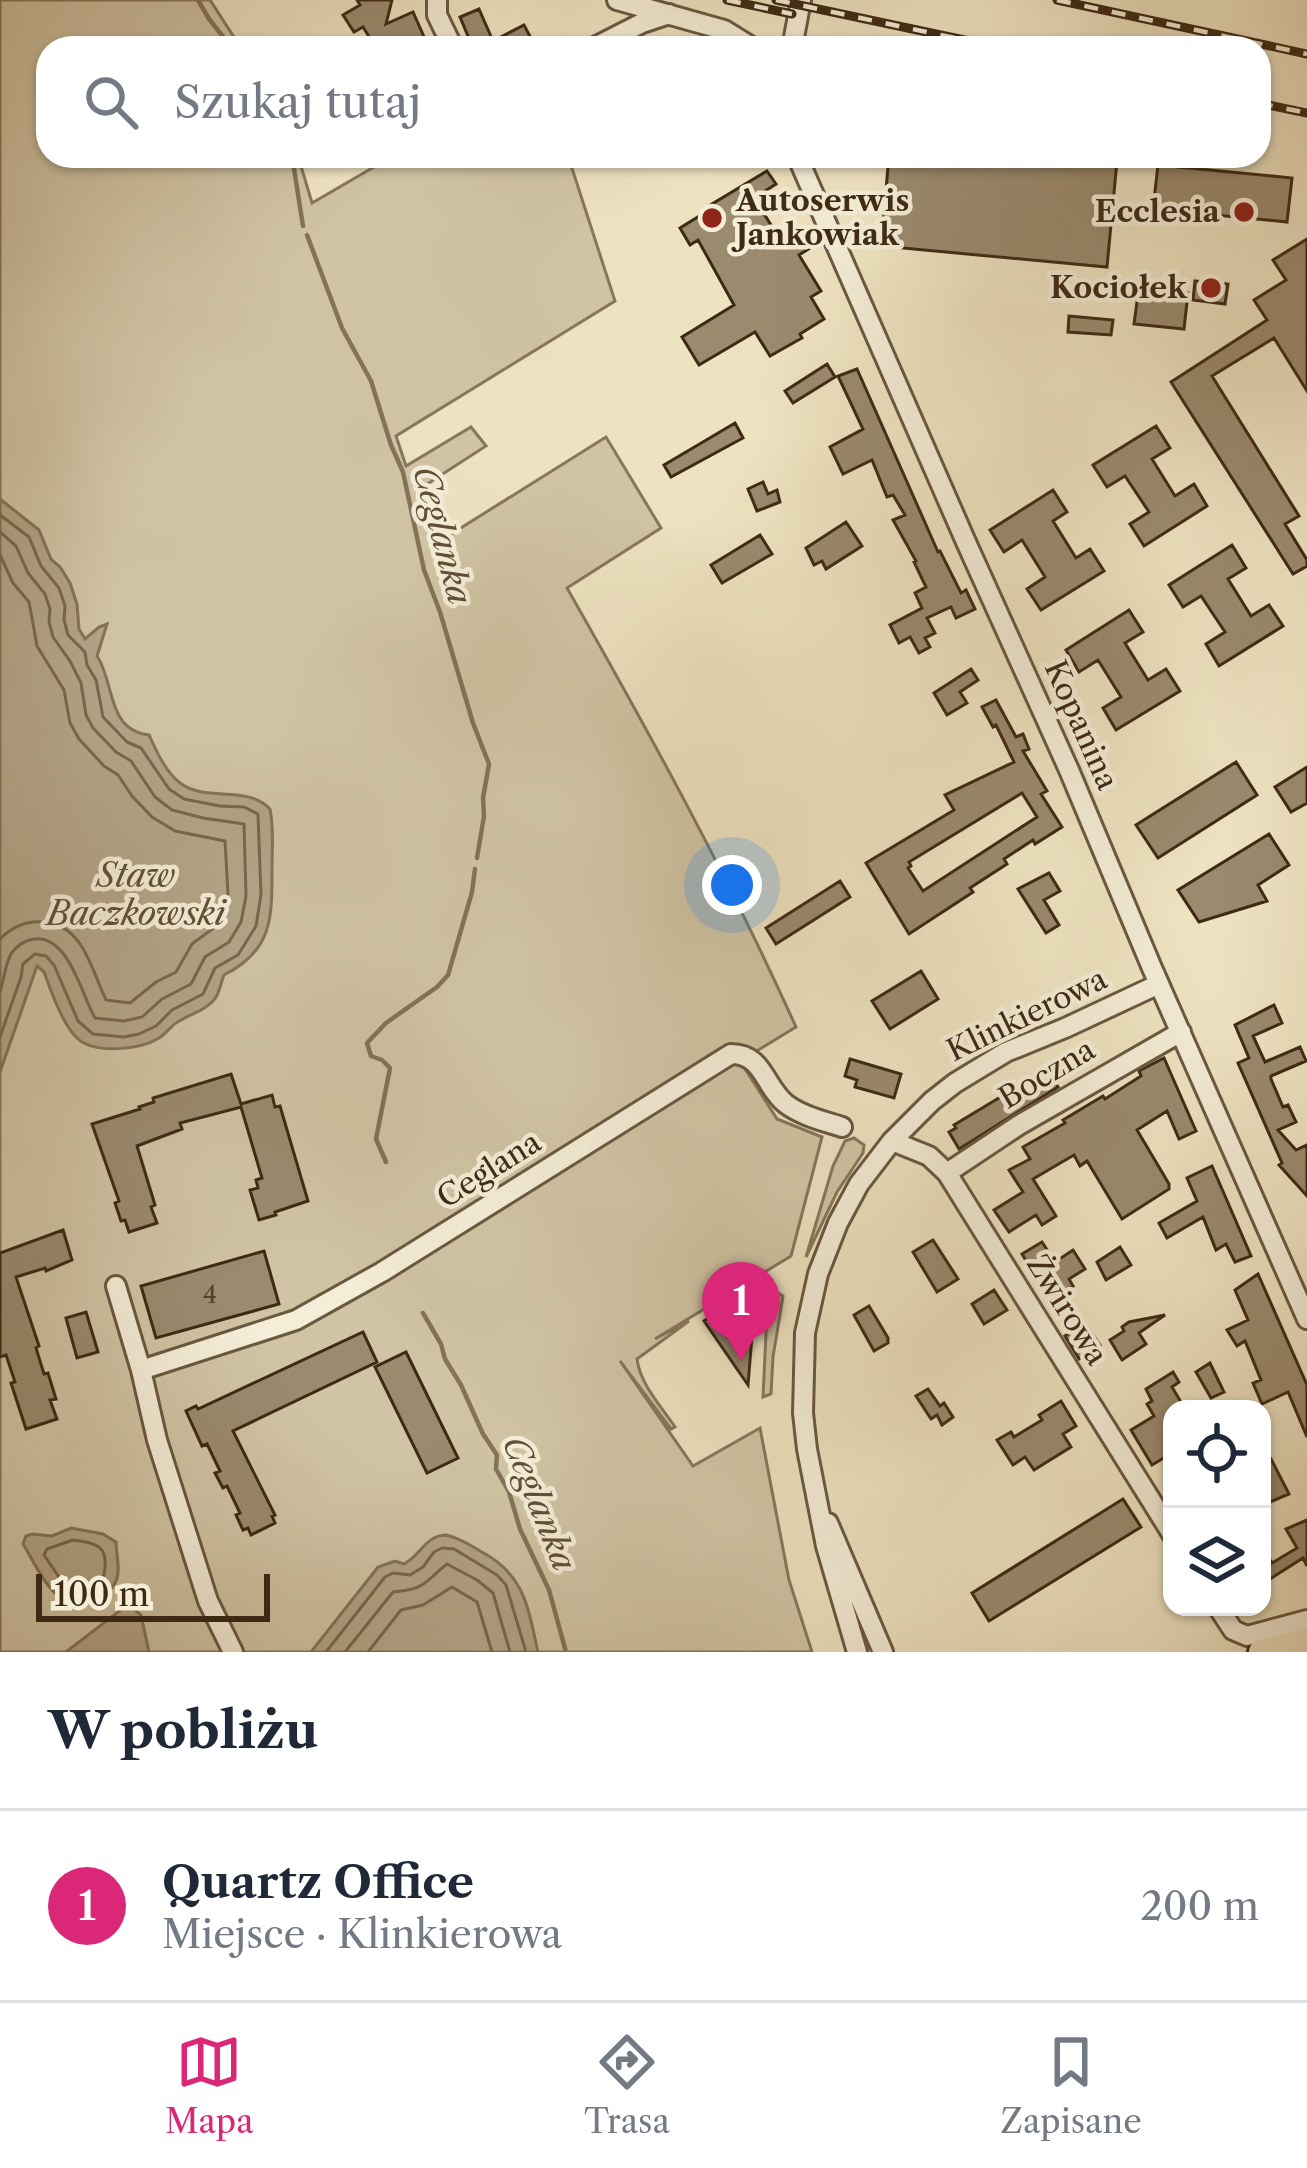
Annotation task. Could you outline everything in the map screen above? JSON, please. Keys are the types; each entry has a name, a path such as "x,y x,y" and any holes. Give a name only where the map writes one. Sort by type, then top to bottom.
{"main road":[{"path":"1261,1652 1307,1640"}],"street":[{"path":"437,0 436,15 446,36"},
{"path":"617,0 734,36"},
{"path":"794,36 801,0"},
{"path":"616,36 670,14"},
{"name":"Kopanina","path":"802,168 1307,1319"},
{"name":"Klinkierowa","path":"857,1652 826,1546 807,1449 802,1384 805,1333 826,1249 860,1184 892,1141 932,1101 1006,1052 1159,984"},
{"name":"Boczna","path":"947,1173 1001,1136 1181,1032"},
{"name":"Ceglana","path":"141,1370 296,1320 382,1272 731,1054 745,1054 758,1063 787,1104 842,1127"},
{"name":"Żwirowa","path":"892,1141 928,1156 947,1173 1163,1520"},
{"path":"116,1286 157,1440 208,1601 232,1652"},
{"name":"Klinkierowa","path":"819,1502 883,1652"},
{"path":"1223,1616 1236,1633 1251,1636 1307,1621"}],"shaded area":[{"path":"0,0 210,0 233,36 36,36 36,168 302,168 312,203 372,168 572,168 615,301 396,436 406,466 471,427 486,446 418,490 440,541 606,437 661,528 567,588 687,805 796,1027 740,1061 777,1119 822,1137 791,1256 655,1339 689,1321 637,1359 647,1386 675,1427 671,1429 620,1361 693,1466 760,1428 789,1580 812,1652 0,1652"},
{"path":"854,1138 864,1145 863,1153 837,1192 806,1257 833,1166 845,1141"},
{"path":"772,1294 783,1296 771,1394 763,1397 767,1312"}],"water":[{"name":"Staw Baczkowski","path":"0,499 39,530 51,559 70,583 85,639 107,624 97,656 125,724 149,735 180,783 202,792 250,797 270,809 272,838 266,931 252,955 224,975 209,1004 151,1042 130,1048 95,1047 73,1033 37,966 0,1072"},
{"path":"71,1528 103,1534 116,1542 116,1581 105,1595 89,1602 71,1602 56,1594 23,1544 32,1534 52,1536"},
{"path":"446,1535 496,1561 516,1582 538,1652 311,1652 378,1567 395,1561 404,1564 433,1539"},
{"path":"122,1609 134,1609 141,1615 149,1652 66,1652"}],"building":[{"path":"357,0 392,0 386,24 413,12 424,36 369,36 363,27 354,32 343,15 360,5"},
{"path":"479,9 491,36 468,36 460,17"},
{"path":"524,25 530,36 503,36"},
{"path":"888,168 1116,168 1107,267 881,246"},
{"path":"1158,168 1292,178 1287,222 1153,209"},
{"path":"767,171 776,184 754,198 778,236 796,226 810,248 799,255 821,291 811,297 824,319 770,356 755,332 699,365 682,337 734,305 698,240 690,245 680,228"},
{"path":"1307,239 1307,391 1274,338 1212,376 1299,516 1285,524 1307,566 1293,574 1171,382 1267,320 1254,300 1286,280 1273,260"},
{"path":"1195,281 1228,284 1225,304 1193,300"},
{"path":"1139,287 1188,293 1184,329 1134,324"},
{"path":"1069,316 1113,320 1111,335 1068,332"},
{"path":"827,364 835,377 793,403 785,391"},
{"path":"857,369 938,552 975,609 956,618 951,607 927,618 935,633 925,638 930,647 919,653 910,637 899,643 890,625 922,608 915,593 926,587 893,520 905,515 893,495 887,497 872,460 843,474 830,447 863,429 838,376"},
{"path":"735,423 743,438 671,477 664,465"},
{"path":"1156,426 1170,448 1152,459 1175,496 1194,484 1207,506 1144,546 1130,524 1149,512 1125,476 1107,487 1093,465"},
{"path":"763,482 768,494 777,490 780,502 757,511 748,489"},
{"path":"1053,490 1067,512 1053,521 1076,558 1090,549 1104,571 1041,610 1027,589 1045,577 1022,540 1004,552 990,530"},
{"path":"846,522 862,546 826,569 822,561 814,565 806,548"},
{"path":"760,535 772,554 722,583 711,565"},
{"path":"1232,545 1246,568 1228,579 1251,616 1269,605 1283,626 1219,666 1206,644 1225,632 1201,596 1183,607 1169,585"},
{"path":"1129,610 1143,632 1125,643 1148,680 1166,669 1180,691 1116,730 1103,708 1121,697 1098,660 1079,672 1066,650"},
{"path":"971,669 978,680 960,692 967,703 947,715 934,693"},
{"path":"996,700 1016,737 1023,734 1029,749 1023,751 1047,791 1041,794 1062,827 1004,859 1007,864 970,888 973,892 909,934 866,863 954,810 945,795 1014,762 982,707","holes":["1022,793 1037,817 923,891 908,868 909,862"]},
{"path":"1236,762 1257,795 1158,858 1136,825"},
{"path":"1307,767 1307,803 1291,812 1275,787"},
{"path":"1269,834 1289,865 1258,885 1267,901 1199,922 1178,890"},
{"path":"1049,873 1060,891 1044,900 1059,925 1046,933 1018,889"},
{"path":"840,881 850,897 776,944 766,928"},
{"path":"921,971 938,999 890,1029 872,1001"},
{"path":"1274,1005 1282,1023 1253,1036 1265,1062 1300,1047 1306,1061 1271,1079 1283,1107 1288,1105 1296,1122 1278,1130 1296,1150 1307,1145 1307,1196 1279,1165 1238,1063 1249,1058 1235,1025"},
{"path":"1164,1058 1196,1131 1179,1139 1167,1111 1137,1130 1169,1189 1122,1219 1087,1161 1080,1166 1074,1155 1033,1179 1056,1216 1042,1225 1036,1215 1009,1232 994,1210 1023,1192 1009,1170 1030,1159 1023,1147"},
{"path":"850,1059 901,1074 894,1098 855,1087 857,1080 845,1076"},
{"path":"1047,1069 1058,1087 959,1149 949,1132 954,1125"},
{"path":"231,1074 241,1104 272,1095 275,1107 280,1106 308,1201 259,1220 250,1190 258,1188 256,1180 262,1178 241,1107 180,1123 182,1129 137,1146 157,1223 129,1232 125,1220 121,1221 115,1203 119,1201 92,1124 140,1109 154,1102 153,1098"},
{"path":"1212,1166 1251,1256 1235,1262 1226,1244 1216,1250 1203,1217 1167,1238 1159,1223 1197,1201 1187,1178"},
{"path":"63,1230 72,1260 16,1277 44,1374 48,1373 56,1399 50,1400 57,1419 26,1429 6,1355 0,1357 0,1253"},
{"path":"933,1240 958,1279 937,1292 913,1252"},
{"path":"1042,1242 1055,1262 1073,1250 1085,1269 1069,1279 1073,1286 1051,1302 1022,1254"},
{"path":"1120,1247 1131,1265 1106,1280 1097,1262"},
{"path":"264,1251 279,1304 156,1338 141,1286"},
{"path":"1258,1274 1307,1385 1307,1437 1288,1392 1260,1400 1253,1383 1261,1380 1245,1341 1237,1346 1227,1330 1248,1320 1235,1290"},
{"path":"994,1290 1007,1310 984,1324 972,1304"},
{"path":"746,1298 754,1310 753,1320 745,1326 752,1336 748,1385 704,1321"},
{"path":"869,1306 888,1338 888,1343 874,1351 854,1315"},
{"path":"86,1312 98,1352 77,1358 66,1318"},
{"path":"1165,1315 1139,1333 1146,1344 1122,1360 1110,1340 1124,1331 1122,1327"},
{"path":"1085,1323 1100,1345 1079,1359 1065,1336"},
{"path":"363,1332 377,1362 233,1431 275,1515 275,1523 251,1535 248,1528 243,1530 227,1486 223,1488 215,1473 220,1471 186,1411"},
{"path":"406,1352 458,1458 427,1473 375,1367"},
{"path":"1210,1363 1224,1392 1211,1398 1196,1372"},
{"path":"1173,1372 1179,1382 1172,1387 1180,1400 1163,1400 1163,1458 1152,1465 1131,1430 1154,1416 1146,1389"},
{"path":"928,1389 953,1417 942,1425 937,1415 931,1419 916,1396"},
{"path":"1061,1401 1076,1426 1063,1434 1071,1447 1034,1470 1025,1457 1013,1465 997,1440 1011,1432 1014,1437 1042,1420 1039,1415"},
{"path":"1271,1459 1289,1494 1271,1502"},
{"path":"1123,1499 1141,1527 989,1621 972,1593"},
{"path":"1307,1520 1307,1566 1303,1558 1271,1578 1271,1561 1297,1548 1286,1529"}],"waterway":[{"name":"Ceglanka","path":"198,0 222,36"},
{"name":"Ceglanka","path":"294,168 303,226"},
{"name":"Ceglanka","path":"307,235 342,328 371,381 403,472 424,570 489,764 477,858"},
{"name":"Ceglanka","path":"386,1162 376,1139 390,1068 371,1056 367,1043 448,975 475,869"},
{"name":"Ceglanka","path":"423,1313 497,1455 496,1469 549,1590 566,1652"}],"railway":[{"path":"727,0 792,14"},
{"path":"776,0 946,36"},
{"path":"1057,0 1224,36"},
{"path":"1271,46 1307,54"},
{"path":"1271,106 1307,113"}],"place":[{"name":"Ecclesia","path":"1244,212"},
{"name":"Autoserwis Jankowiak","path":"712,218"},
{"name":"Kociołek","path":"1211,288"},
{"name":"Quartz Office","path":"741,1361"}]}
